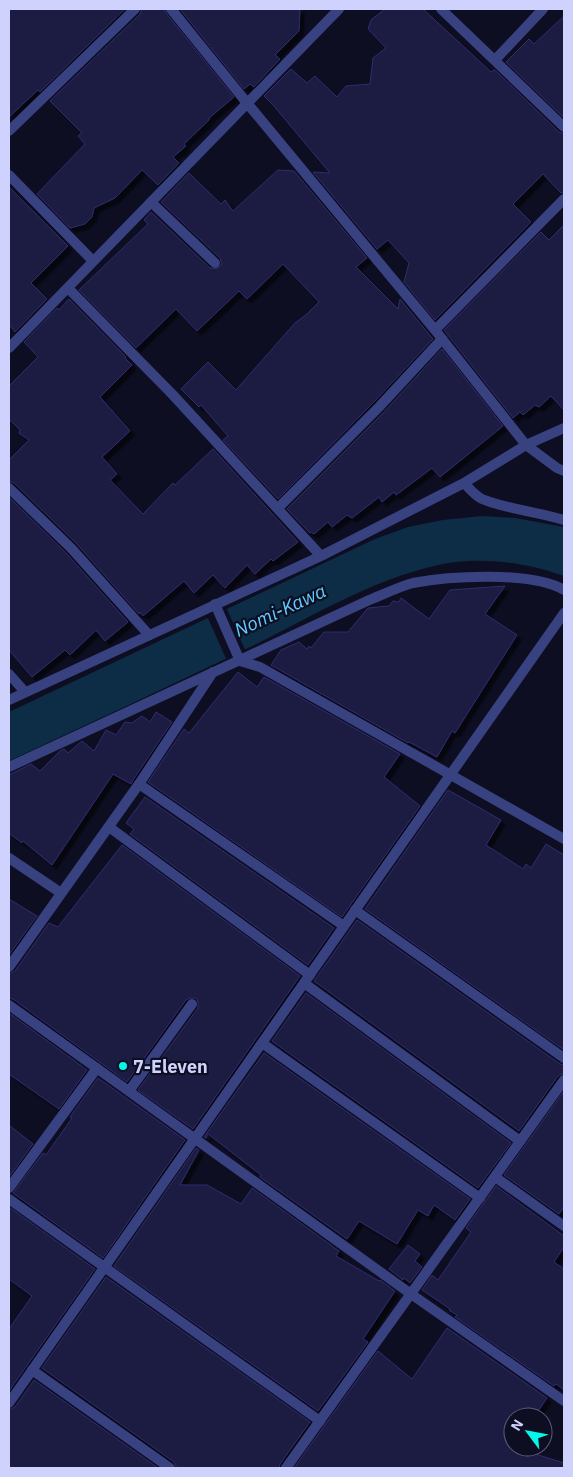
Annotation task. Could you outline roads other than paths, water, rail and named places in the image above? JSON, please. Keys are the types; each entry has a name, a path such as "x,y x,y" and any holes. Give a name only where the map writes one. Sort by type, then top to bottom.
{"street":[{"path":"9,131 135,9"},
{"path":"171,9 435,330 526,444 557,468 564,471"},
{"path":"9,348 339,9"},
{"path":"441,9 564,127"},
{"path":"495,60 543,9"},
{"path":"9,175 94,262"},
{"path":"435,330 564,199"},
{"path":"151,202 215,263"},
{"path":"68,288 173,395 321,556"},
{"path":"278,508 380,407 442,339"},
{"path":"9,700 149,635 216,607 321,556 464,483 526,444 564,428"},
{"path":"464,483 480,498 564,520"},
{"path":"9,488 71,548 149,635"},
{"path":"9,767 239,658 367,601 412,584 455,578 494,576 532,581 559,587 564,590"},
{"path":"216,607 239,658 260,667 564,839"},
{"path":"9,1403 564,612"},
{"path":"9,967 139,784 213,671"},
{"path":"9,674 25,692"},
{"path":"139,784 344,926"},
{"path":"109,827 520,1142"},
{"path":"9,858 61,893"},
{"path":"355,910 564,1058"},
{"path":"130,1091 192,1004"},
{"path":"9,1005 411,1294 564,1401"},
{"path":"262,1043 480,1198"},
{"path":"9,1188 97,1068"},
{"path":"286,1468 563,1082"},
{"path":"495,1177 564,1226"},
{"path":"9,1199 320,1421"},
{"path":"32,1370 170,1468"}],"water":[{"name":"Nomi-Kawa","path":"482,516 515,518 564,527 564,576 518,564 469,561 438,565 388,580 9,761 9,712 375,539 408,527 443,520"}],"place":[{"name":"7-Eleven","path":"123,1066"}]}
